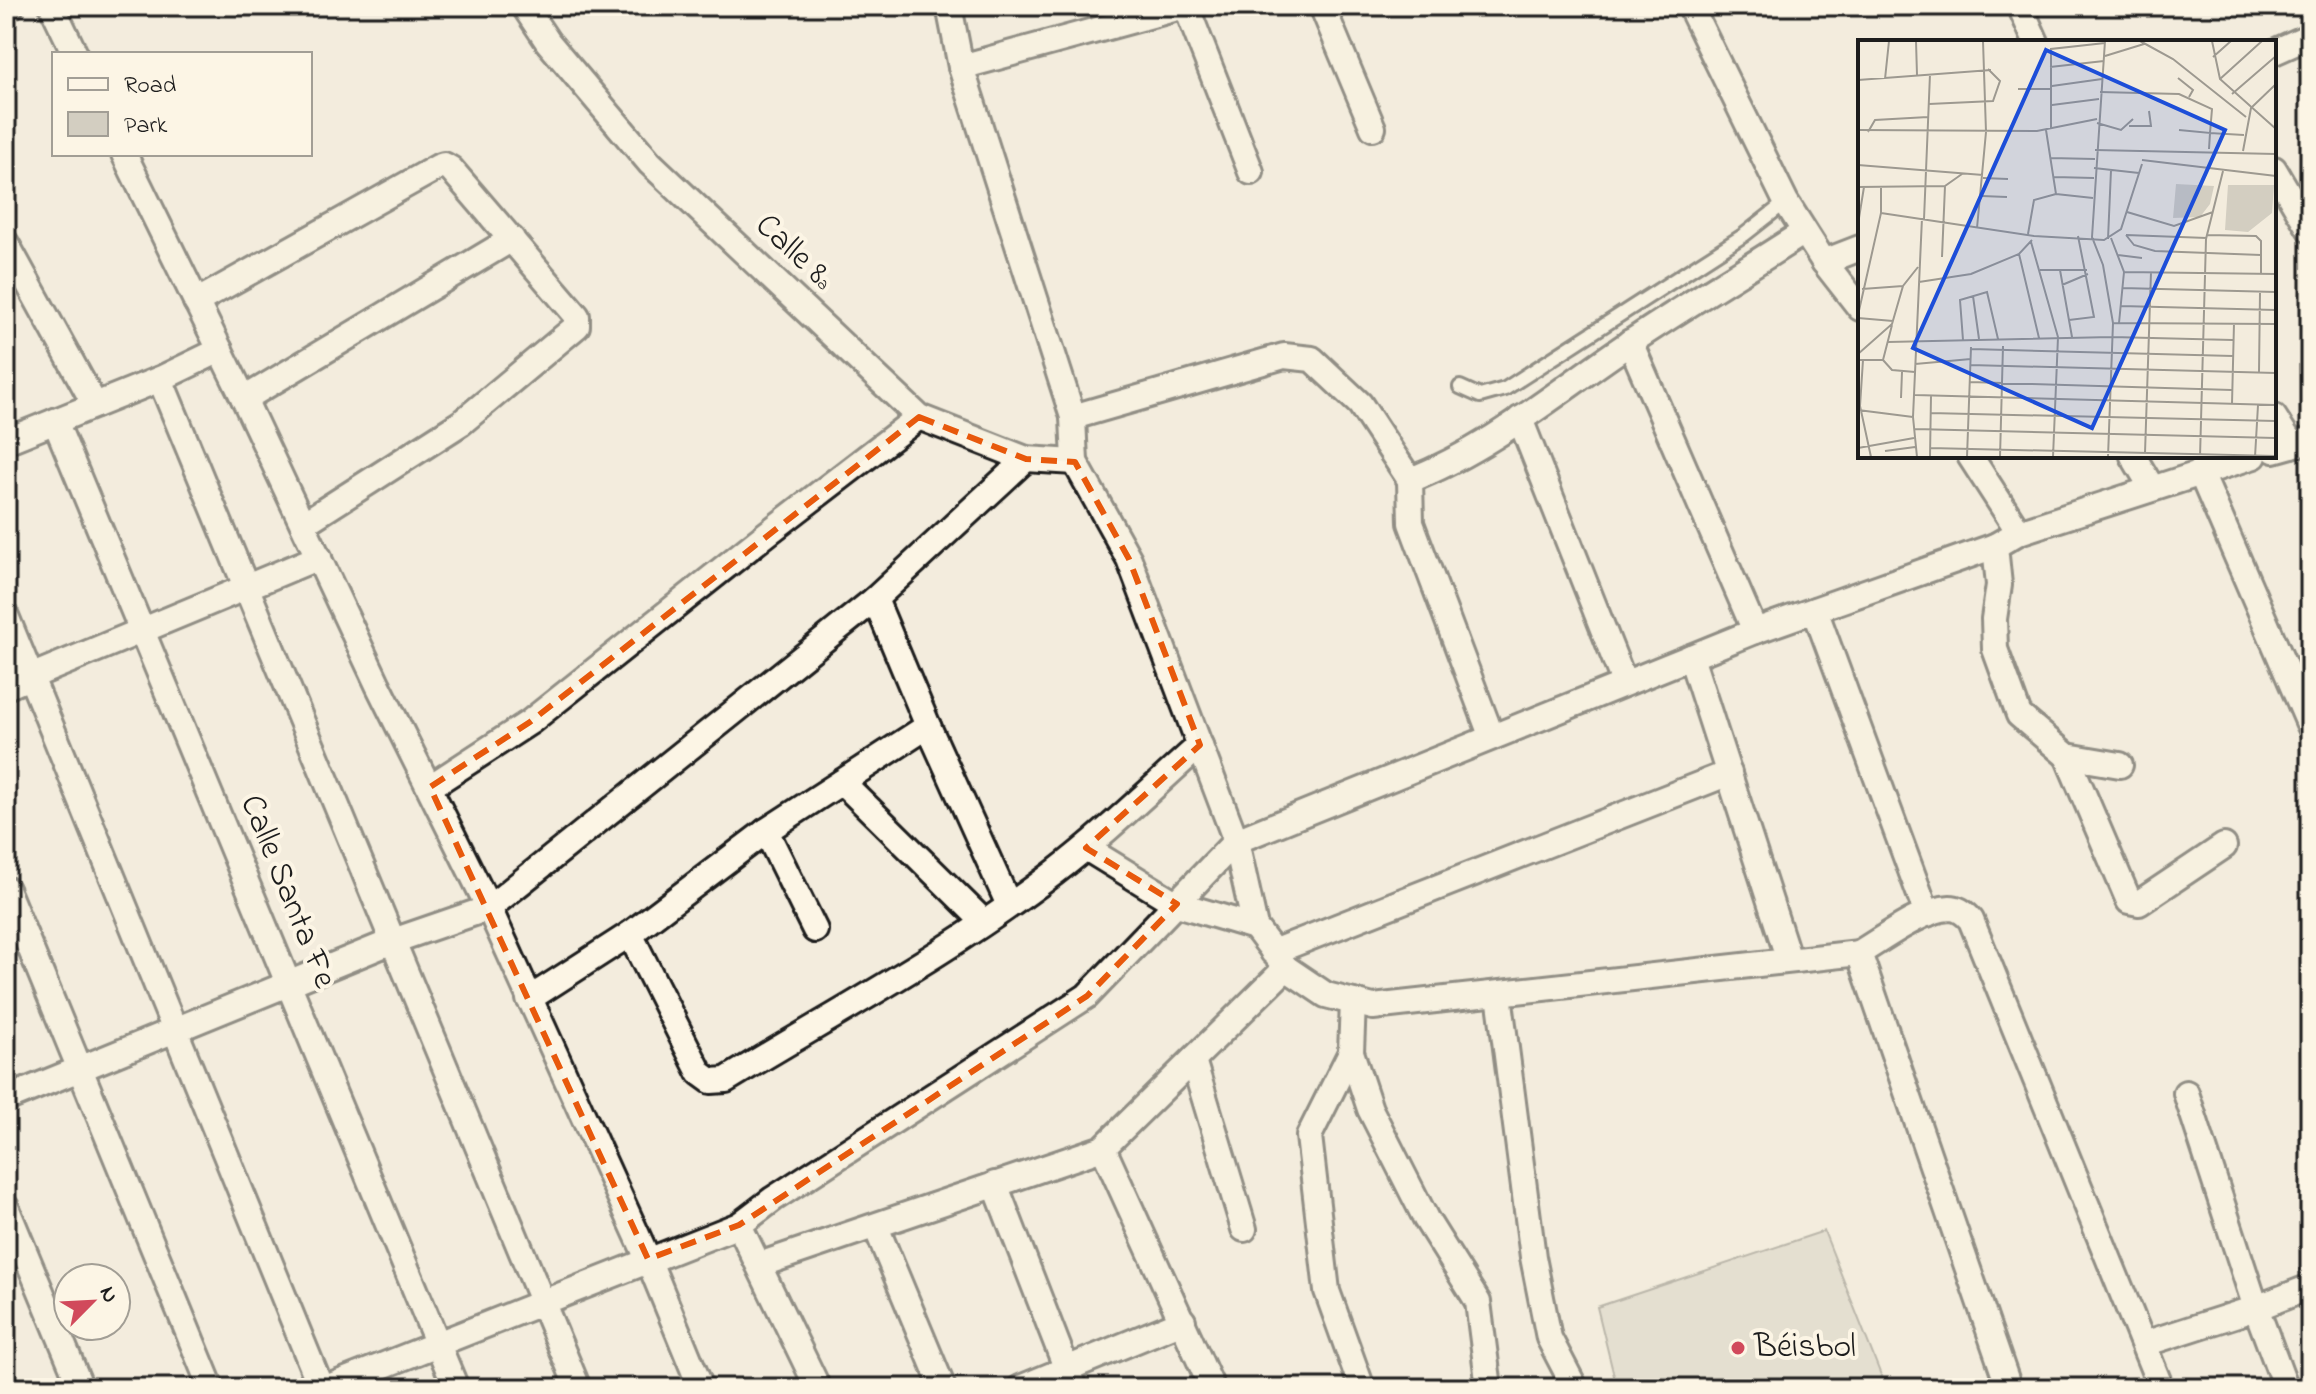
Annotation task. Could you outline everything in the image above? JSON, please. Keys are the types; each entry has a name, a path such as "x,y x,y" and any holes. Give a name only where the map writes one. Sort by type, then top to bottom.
{"street":[{"path":"52,6 74,52"},
{"name":"Calle 8ª","path":"524,6 548,42 650,163 919,417 1026,459 1075,462"},
{"path":"949,6 961,67 1073,417 1075,462 1129,559 1236,841 1255,927 1279,960 1326,995 1373,1007 1859,953 1927,914 1950,908 1963,911 1971,920 2161,1388"},
{"path":"961,67 1185,6 1251,172"},
{"path":"1322,6 1373,128"},
{"path":"1690,6 1786,202 1824,262 1858,305"},
{"path":"2020,6 2035,40"},
{"path":"2276,51 2310,36"},
{"path":"125,156 244,399 378,685 489,908 648,1259 701,1388"},
{"path":"196,302 444,165 451,169 577,316 577,326 461,423 303,524"},
{"path":"2276,172 2310,230"},
{"path":"1410,480 1464,453 1520,419 1630,342 1804,232"},
{"path":"244,399 512,239"},
{"path":"6,243 95,405"},
{"path":"1824,262 1858,249"},
{"path":"1630,342 1755,631"},
{"path":"6,441 160,379 220,350"},
{"path":"1073,417 1284,356 1312,359 1360,404 1410,480 1411,523 1491,735"},
{"path":"160,379 578,1388"},
{"path":"430,787 530,722 919,417"},
{"path":"1520,419 1624,682"},
{"path":"2276,420 2292,445"},
{"name":"Calle Santa Fe","path":"55,421 456,1388"},
{"path":"1971,458 2019,532"},
{"path":"2134,458 2152,488"},
{"path":"6,616 324,1388 739,1225 773,1199 1087,996 1236,841 1491,735 1755,631 1995,546 2019,532 2247,458"},
{"path":"6,1099 393,941 489,908 875,599 1026,459"},
{"path":"2200,471 2310,726"},
{"path":"1995,546 1999,585 1994,619 1995,649 2019,715 2067,756 2129,901 2139,903 2224,846"},
{"path":"6,687 319,557"},
{"path":"875,599 1009,905"},
{"path":"1815,610 1927,914"},
{"path":"1691,657 1789,960"},
{"path":"529,999 630,934 766,831 928,726"},
{"path":"630,934 700,1073 711,1081 726,1080 1009,905 1086,848 1200,745"},
{"path":"2067,756 2120,765"},
{"path":"759,1265 1103,1148 1193,1060 1279,960 1729,773"},
{"path":"842,782 984,922"},
{"path":"766,831 815,930"},
{"path":"1086,848 1177,904 1255,927"},
{"path":"6,889 211,1388"},
{"path":"1859,953 2009,1388"},
{"path":"1499,994 1549,1338 1575,1388"},
{"path":"1353,1002 1351,1052 1370,1109 1419,1206 1478,1302 1489,1388"},
{"path":"1351,1052 1309,1136 1327,1291 1362,1388"},
{"path":"1193,1060 1244,1229"},
{"path":"2186,1093 2256,1308 2286,1388"},
{"path":"1103,1148 1212,1388"},
{"path":"995,1184 1070,1378"},
{"path":"6,1207 81,1388"},
{"path":"739,1225 818,1388"},
{"path":"876,1227 943,1388"},
{"path":"2144,1344 2310,1287"},
{"path":"1020,1388 1070,1378 1183,1321"}],"lane":[{"path":"1460,387 1480,396 1505,389 1744,235 1786,202"}],"highlighted area":[{"path":"919,417 1026,459 1075,462 1129,559 1200,745 1086,848 1177,904 1087,996 739,1225 648,1259 430,787 530,722"}],"green space":[{"name":"Béisbol","path":"1824,1231 1886,1388 1617,1388 1597,1307"}],"place":[{"name":"Béisbol","path":"1738,1348"}]}
